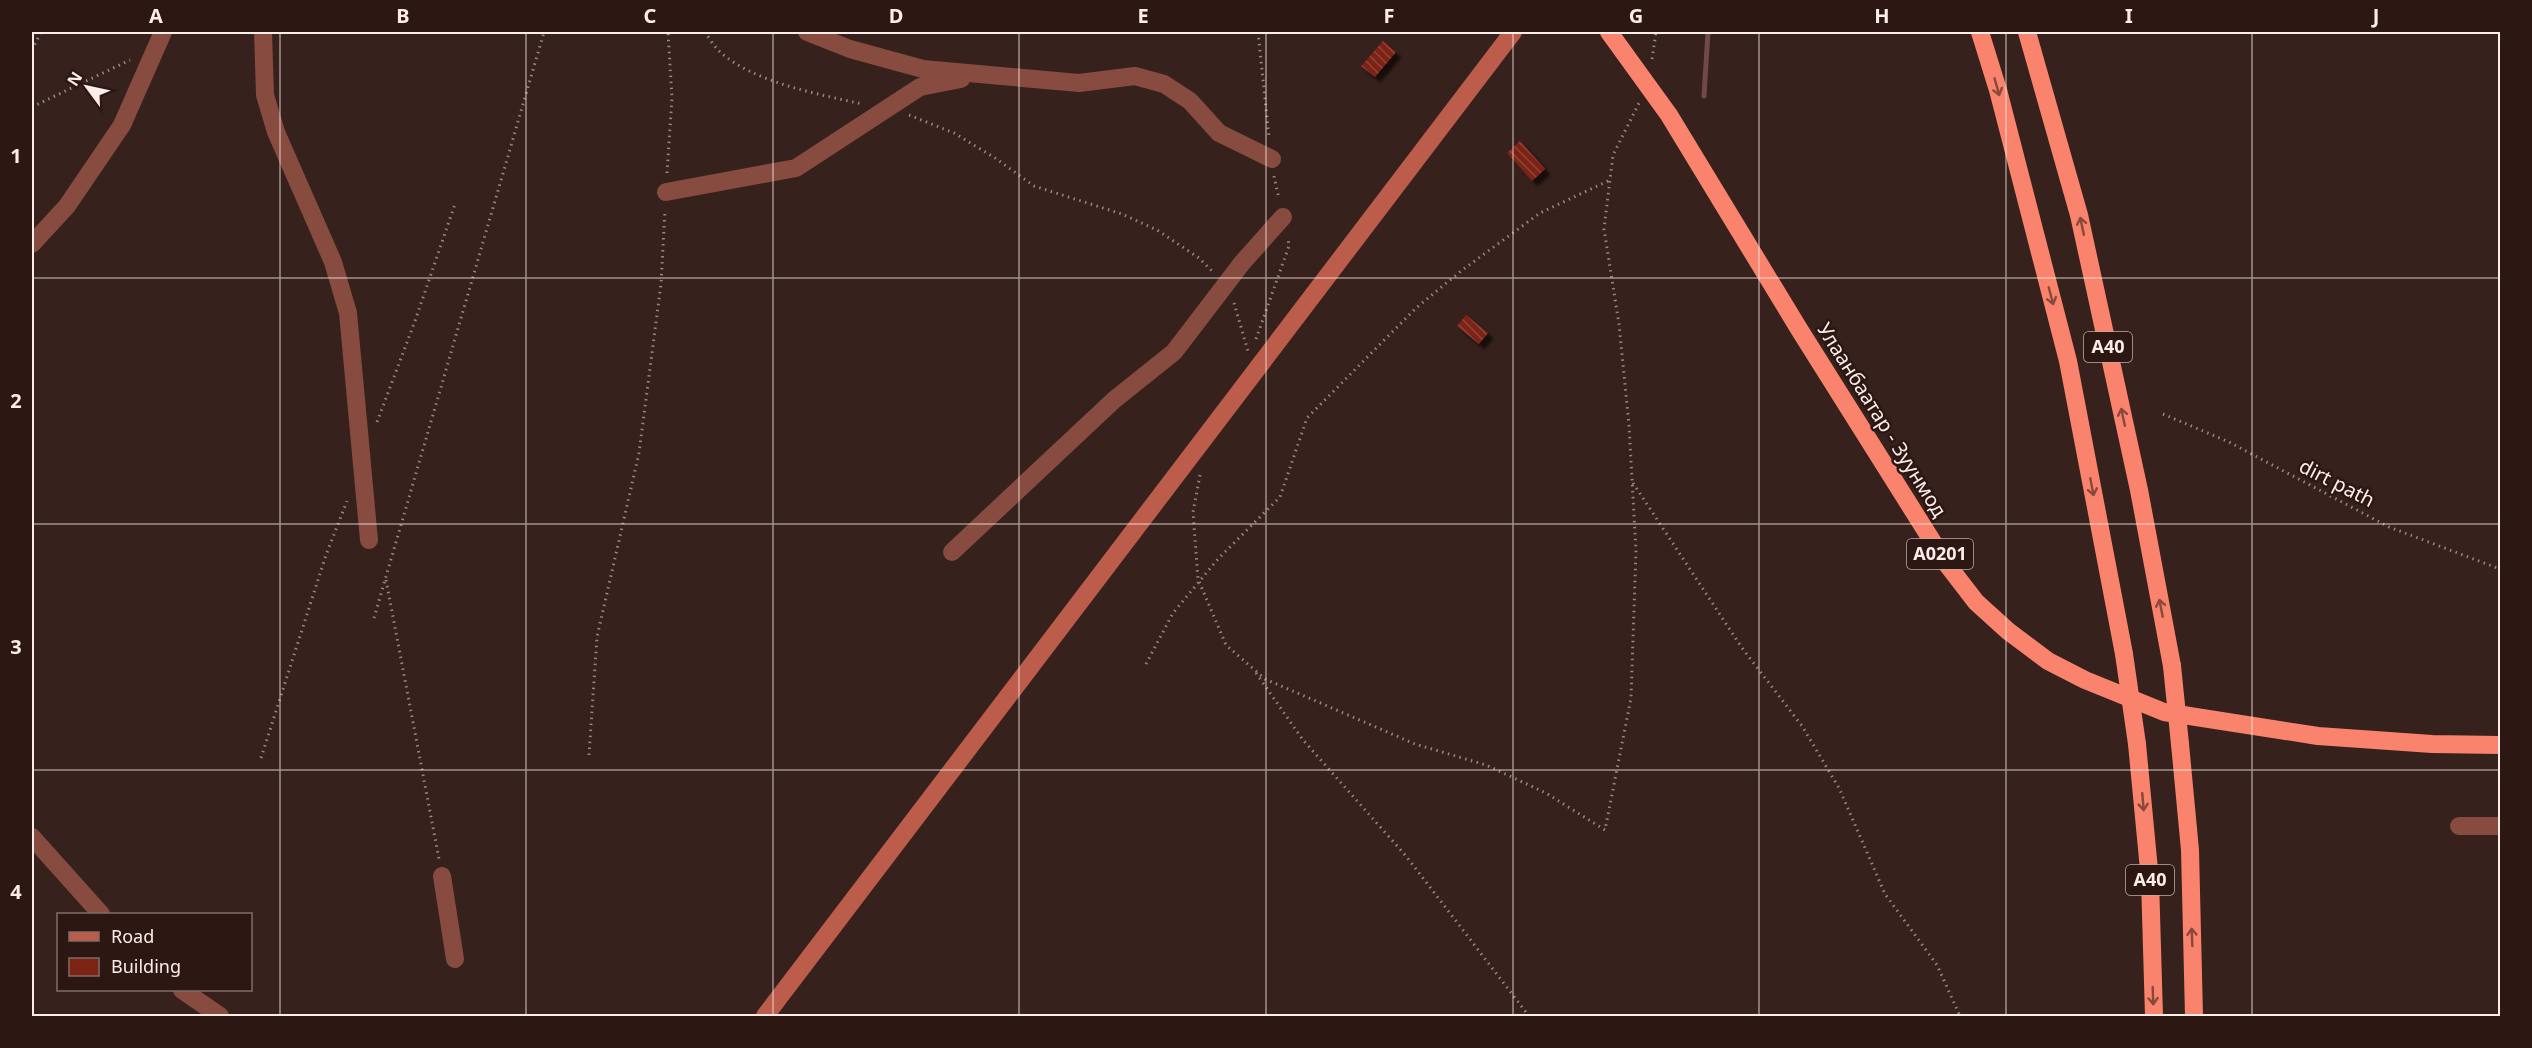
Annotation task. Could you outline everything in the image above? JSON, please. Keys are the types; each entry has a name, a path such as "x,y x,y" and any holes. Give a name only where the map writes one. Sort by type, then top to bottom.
{"highway":[{"name":"Улаанбаатар - Зуунмод","path":"1609,32 1648,84 1946,563 1976,602 2008,631 2048,661 2085,680 2164,712 2318,736 2432,744 2500,745"},
{"name":"A40","path":"1980,32 1998,90 2068,361 2124,654 2137,744 2150,880 2154,1017"},
{"name":"A40","path":"2026,32 2079,216 2139,490 2172,666 2190,850 2194,1017"}],"main road":[{"path":"765,1017 1513,32"}],"street":[{"path":"32,244 67,206 122,125 163,32"},
{"path":"263,32 265,95 273,122 333,262 348,313 369,540"},
{"path":"807,32 850,48 923,69 1079,83 1135,76 1164,84 1190,101 1219,133 1272,159"},
{"path":"666,192 796,168 920,87 980,75"},
{"path":"952,552 1114,400 1174,352 1242,263 1283,217"},
{"path":"2459,826 2500,826"},
{"path":"32,837 99,913"},
{"path":"442,876 455,959"},
{"path":"183,991 220,1017"}],"path":[{"path":"32,50 40,32"},
{"path":"374,618 544,32"},
{"path":"589,755 597,637 639,453 661,284 672,98 668,32"},
{"path":"704,32 718,51 752,72 813,94 918,117 954,133 995,158 1034,186 1122,214 1157,230 1199,258 1220,278"},
{"path":"32,107 131,59"},
{"path":"1201,468 1193,512 1198,579 1226,645 1265,679 1414,744 1486,765 1546,793 1605,830 1631,698 1636,550 1619,324 1604,229 1613,155 1648,84"},
{"path":"1146,664 1173,613 1218,559 1280,497 1307,418 1416,308 1461,271 1540,213 1610,180"},
{"path":"1231,297 1237,307 1249,356"},
{"name":"dirt path","path":"2163,414 2229,442 2389,527 2500,569"},
{"path":"1632,481 1736,638 1802,726 1839,788 1885,894 1937,965 1960,1017"},
{"path":"386,578 442,876"},
{"path":"1251,667 1303,740 1406,856 1529,1017"}],"building":[{"path":"1383,41 1396,52 1375,77 1361,66"},
{"path":"1520,141 1545,169 1532,181 1507,153"},
{"path":"1466,315 1488,333 1479,344 1457,326"}],"waterway":[{"path":"1704,96 1708,32"}]}
